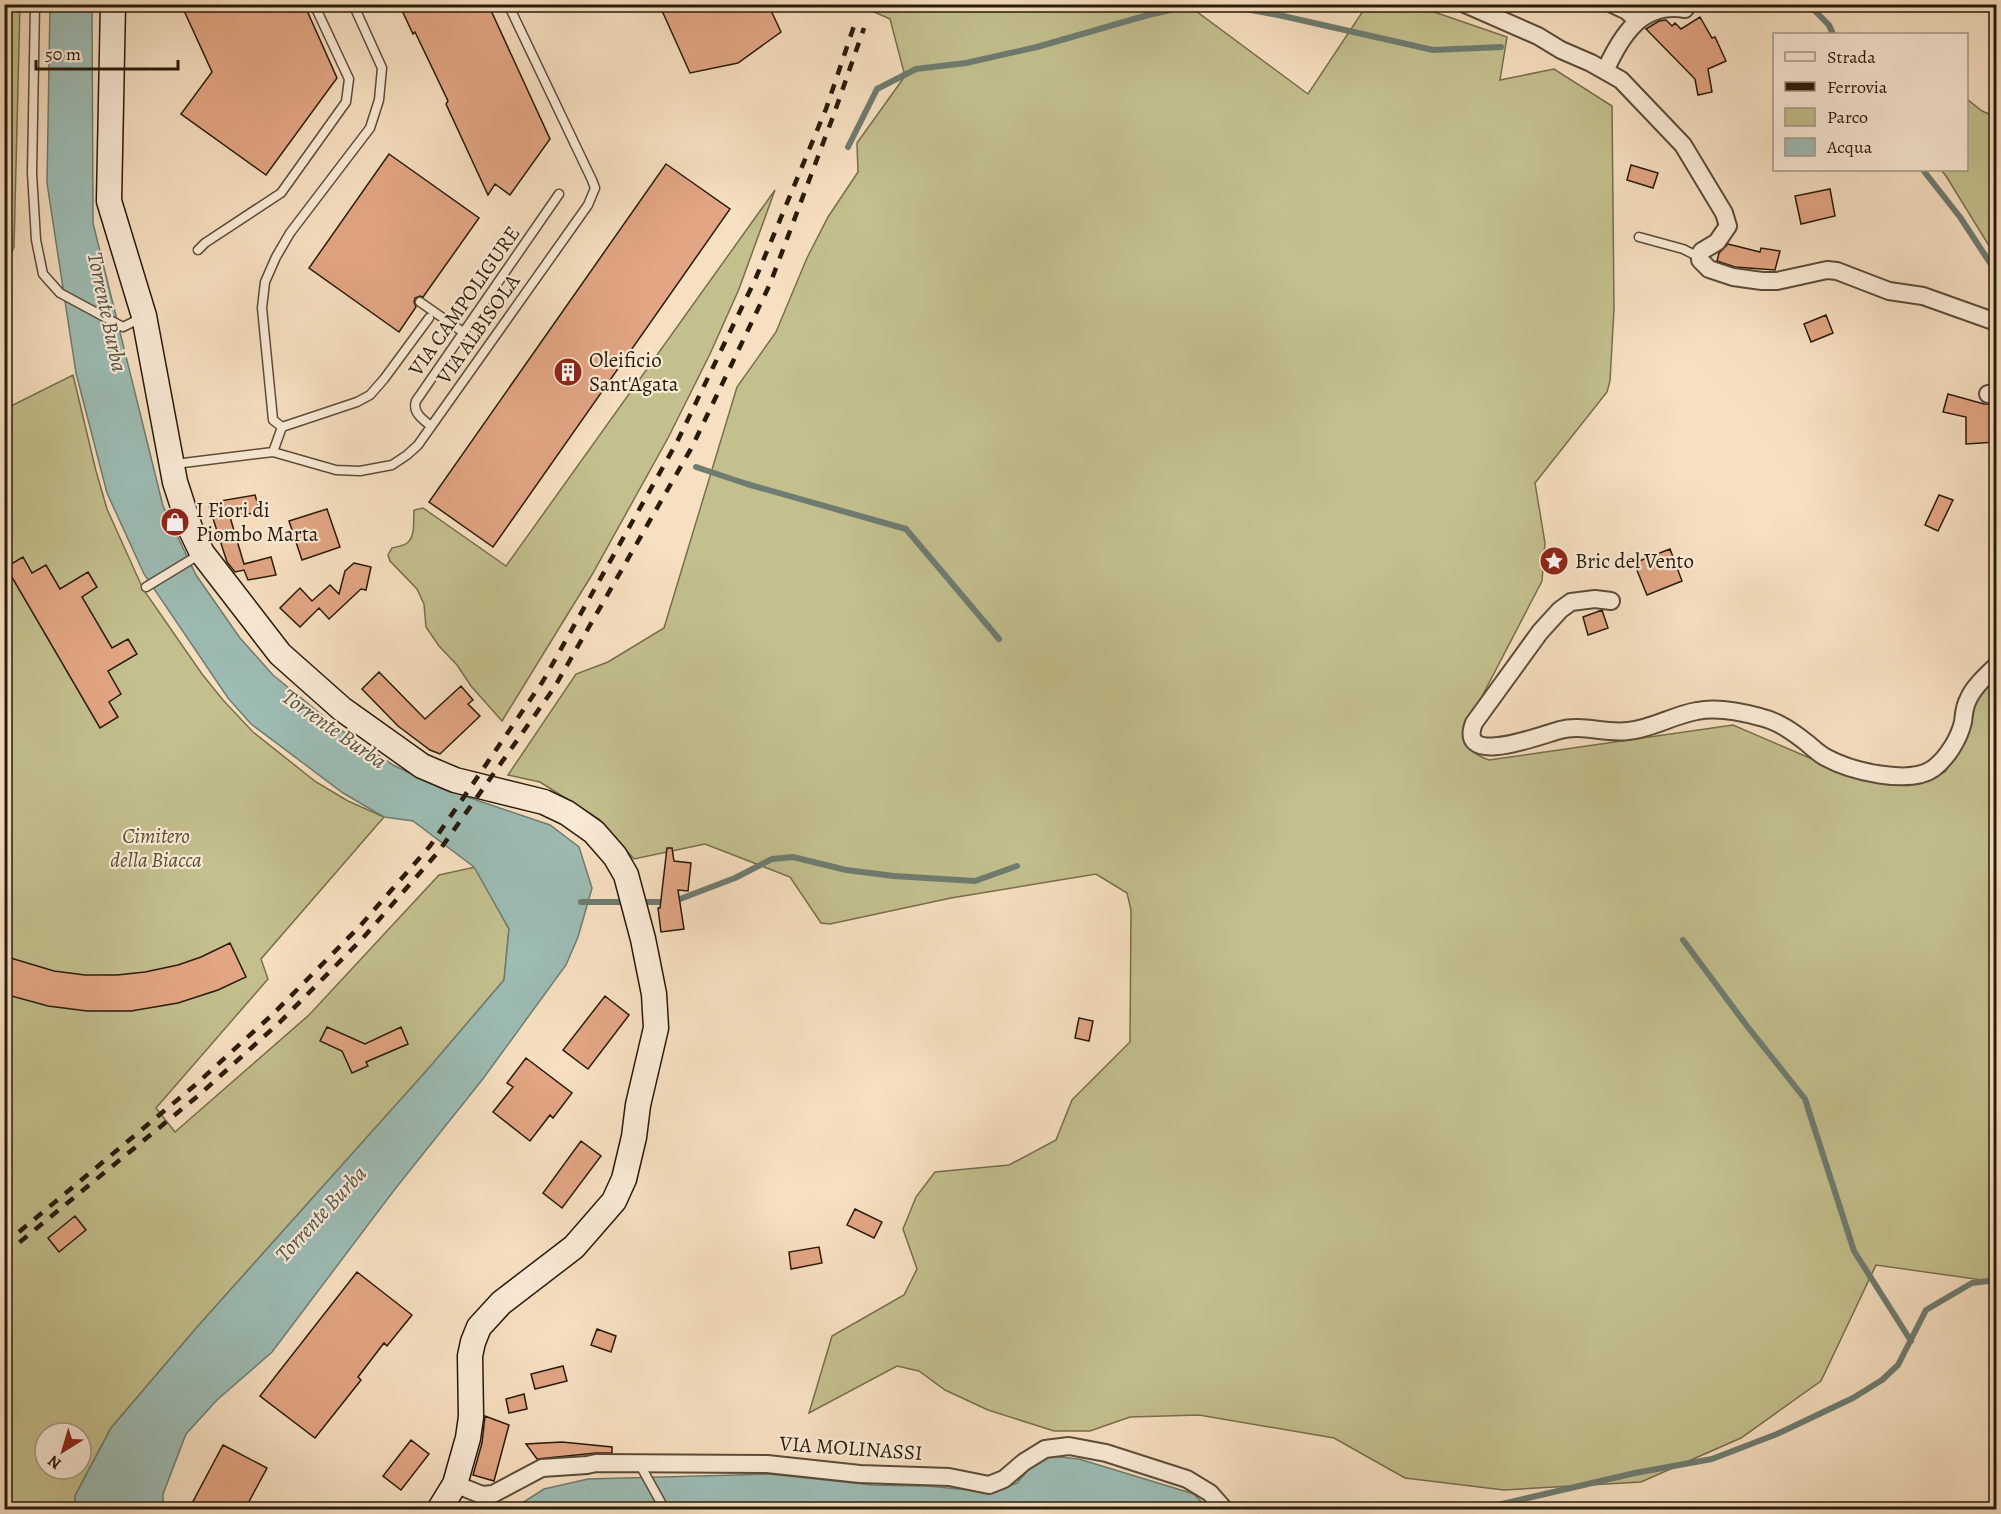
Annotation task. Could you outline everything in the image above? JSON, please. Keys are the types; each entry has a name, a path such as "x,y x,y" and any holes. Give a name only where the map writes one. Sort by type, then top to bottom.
{"main road":[{"path":"112,4 109,201 144,316 171,464 197,556 280,654 342,709 422,766 455,780 544,802 582,822 605,843 626,875 632,893 654,994 656,1028 624,1179 614,1202 574,1247 501,1304 479,1327 472,1342 470,1356 471,1417 468,1438 456,1484 439,1509"}],"street":[{"path":"1465,4 1538,36 1621,80 1683,145 1724,213 1728,226 1717,242 1702,251 1699,257 1709,268 1733,277 1762,281 1777,281 1827,270 1837,271 1889,291 1923,296 1996,322"},
{"path":"1612,4 1628,11 1638,21"},
{"path":"1605,71 1620,42 1638,21 1654,10 1673,7 1685,9"},
{"path":"1611,601 1594,599 1571,602 1560,610 1540,632 1474,723 1472,733 1474,741 1479,745 1492,747 1504,746 1565,728 1593,728 1624,732 1640,730 1691,712 1709,709 1761,717 1776,722 1824,756 1850,767 1881,774 1911,777 1928,771 1944,759 1962,724 1968,699 1996,666"},
{"name":"VIA MOLINASSI","path":"456,1484 482,1495 493,1494 542,1468 587,1466 596,1463 642,1468 767,1464 860,1474 949,1477 989,1485 1004,1479 1024,1462 1045,1449 1069,1446 1106,1453 1187,1479 1210,1493 1226,1509"}],"lane":[{"path":"35,4 32,173 36,240 43,274 60,293 123,327 144,316"},
{"path":"198,250 205,243 281,193 346,102 349,79 314,4"},
{"path":"282,427 273,420 262,308 265,282 290,233 370,128 379,100 382,68 353,4"},
{"name":"VIA ALBISOLA","path":"171,464 273,452 336,470 360,471 392,465 418,444 588,205 595,188 508,4"},
{"name":"VIA CAMPOLIGURE","path":"431,426 417,414 415,405 559,194"},
{"path":"1639,237 1683,249 1699,257"},
{"path":"420,302 464,332"},
{"path":"282,427 357,402 370,395 384,380 429,318"},
{"path":"273,452 282,427"},
{"path":"146,587 197,556"},
{"path":"642,1468 665,1509"}],"green space":[{"path":"5,4 20,5 14,247 5,262"},
{"path":"859,5 1194,5 1196,11 1308,94 1367,5 1414,5 1507,37 1500,80 1554,69 1612,106 1614,309 1610,381 1607,392 1535,483 1545,543 1542,581 1465,729 1468,740 1471,749 1477,755 1489,760 1733,725 1856,778 1901,785 1924,782 1945,772 1962,744 1981,690 1996,676 1996,1282 1876,1265 1821,1381 1741,1438 1641,1482 1504,1490 1405,1478 1334,1438 1199,1415 1130,1417 1090,1431 1054,1431 988,1410 945,1390 919,1371 897,1366 809,1413 832,1336 904,1295 917,1269 903,1229 916,1197 935,1172 1009,1165 1056,1140 1072,1100 1130,1042 1131,910 1127,893 1096,874 951,898 830,924 821,923 790,877 705,844 634,859 599,819 540,782 508,775 576,674 608,662 664,628 737,387 776,332 807,258 828,217 858,172 857,143 905,76 890,19"},
{"path":"1968,100 1982,111 1996,117 1996,257 1942,171 1968,171"},
{"path":"775,190 739,289 668,438 593,573 502,721 439,646 426,627 424,604 417,589 390,561 388,555 392,548 404,545 410,540 413,532 414,510 423,508 506,566"},
{"name":"Cimitero della Biacca","path":"73,375 107,509 143,589 202,674 253,732 316,782 348,801 384,817 261,959 268,979 156,1108 175,1132 309,1015 439,875 475,867 509,929 504,980 428,1069 198,1326 111,1428 93,1462 93,1421 33,1421 33,1481 83,1481 75,1496 75,1509 5,1510 5,409"}],"water":[{"name":"Torrente Burba","path":"50,5 92,5 93,223 163,506 196,575 240,638 273,675 338,728 393,765 441,788 550,825 579,847 592,888 578,937 566,965 482,1080 395,1189 272,1352 217,1400 186,1434 163,1494 163,1509 75,1509 75,1496 83,1481 93,1481 93,1462 111,1428 198,1326 428,1069 504,980 509,929 474,867 413,821 384,817 343,793 251,724 228,698 144,574 107,493 76,373 47,183"},
{"path":"1050,1456 1079,1459 1194,1494 1208,1509 511,1510 544,1489 588,1479 769,1474 873,1485 927,1486 990,1492 1017,1483 1028,1470"}],"building":[{"path":"181,4 304,4 337,78 266,175 181,114 212,72"},
{"path":"399,4 488,4 550,139 510,195 495,184 488,195 446,104 448,101"},
{"path":"659,4 768,4 781,32 738,63 690,73"},
{"path":"1700,17 1712,38 1715,37 1726,61 1708,69 1712,92 1698,95 1695,79 1646,29 1659,21 1666,20 1672,26 1675,23 1681,29"},
{"path":"389,154 479,218 423,297 415,298 416,307 399,332 309,268"},
{"name":"Oleificio Sant'Agata","path":"666,164 730,209 493,547 429,502"},
{"path":"1631,165 1658,173 1653,188 1627,180"},
{"path":"1830,189 1835,216 1801,224 1795,196"},
{"path":"1728,244 1760,252 1761,248 1780,251 1775,270 1735,267 1717,261 1719,253"},
{"path":"1826,315 1833,333 1811,342 1804,324"},
{"path":"1948,394 1984,404 1996,404 1996,442 1966,444 1966,417 1943,412"},
{"path":"255,495 260,512 230,517 244,564 271,557 276,575 248,580 244,570 235,572 227,562 208,503"},
{"path":"1939,495 1953,500 1938,531 1925,525"},
{"path":"327,509 340,547 302,560 289,521"},
{"path":"1670,549 1682,581 1647,595 1634,563"},
{"path":"23,557 32,573 46,565 60,589 88,572 97,587 82,597 112,648 128,639 137,654 108,671 121,694 109,702 118,717 100,728 6,567"},
{"path":"354,563 371,567 366,590 361,589 329,619 319,608 300,627 280,608 300,588 312,601 330,585 339,594 345,571"},
{"path":"1602,610 1608,628 1588,635 1583,617"},
{"path":"379,672 425,719 461,686 473,700 468,704 480,716 440,754 430,750 398,726 362,689"},
{"path":"667,848 672,848 674,861 691,863 688,891 678,890 684,929 661,932 658,908 660,908"},
{"path":"230,943 246,977 218,990 178,1003 131,1011 87,1011 48,1006 4,994 4,956 54,971 85,975 117,975 178,965"},
{"path":"605,996 629,1015 588,1069 563,1050"},
{"path":"1079,1018 1093,1021 1089,1041 1075,1038"},
{"path":"327,1027 365,1044 401,1027 408,1044 366,1062 368,1066 352,1073 342,1051 320,1041"},
{"path":"526,1058 572,1093 553,1118 550,1115 530,1141 493,1112 513,1087 507,1083"},
{"path":"581,1141 601,1156 562,1208 543,1193"},
{"path":"855,1209 882,1222 874,1238 847,1225"},
{"path":"75,1216 86,1230 59,1252 48,1238"},
{"path":"819,1247 822,1263 791,1269 789,1252"},
{"path":"357,1272 412,1315 387,1346 384,1343 358,1377 361,1380 315,1438 260,1396"},
{"path":"597,1329 616,1336 611,1352 591,1345"},
{"path":"563,1366 567,1381 535,1389 531,1374"},
{"path":"524,1394 527,1409 509,1413 506,1399"},
{"path":"485,1416 509,1425 494,1481 473,1475 482,1443"},
{"path":"411,1440 429,1454 401,1490 383,1476"},
{"path":"562,1442 612,1447 612,1453 537,1459 526,1444"},
{"path":"223,1445 267,1468 245,1509 189,1509"}],"waterway":[{"path":"848,147 877,89 916,69 966,63 1037,47 1148,15 1198,4"},
{"path":"1219,4 1433,50 1501,47"},
{"path":"1808,4 1829,25 1833,33"},
{"path":"1924,171 1960,217 1996,272"},
{"path":"696,467 747,484 906,529 999,639"},
{"path":"638,902 672,902 735,878 772,859 793,857 846,870 894,876 975,881 1017,866"},
{"path":"581,902 628,902"},
{"path":"1683,940 1805,1099 1854,1251 1911,1341"},
{"path":"1476,1510 1635,1473 1712,1459 1777,1434 1853,1398 1882,1380 1898,1365 1926,1310 1972,1283 1996,1280"},
{"path":"1255,1510 1268,1506 1320,1510"}],"railway":[{"path":"19,1232 194,1086 273,1014 360,926 430,846 543,681 677,442 755,280 826,109 855,23"},
{"path":"4,1255 199,1095 280,1022 362,939 439,851 554,688 692,447 770,284 864,28"}],"place":[{"name":"Oleificio Sant'Agata","path":"568,372"},
{"name":"I Fiori di Piombo Marta","path":"175,522"},
{"name":"Bric del Vento","path":"1554,561"}]}
